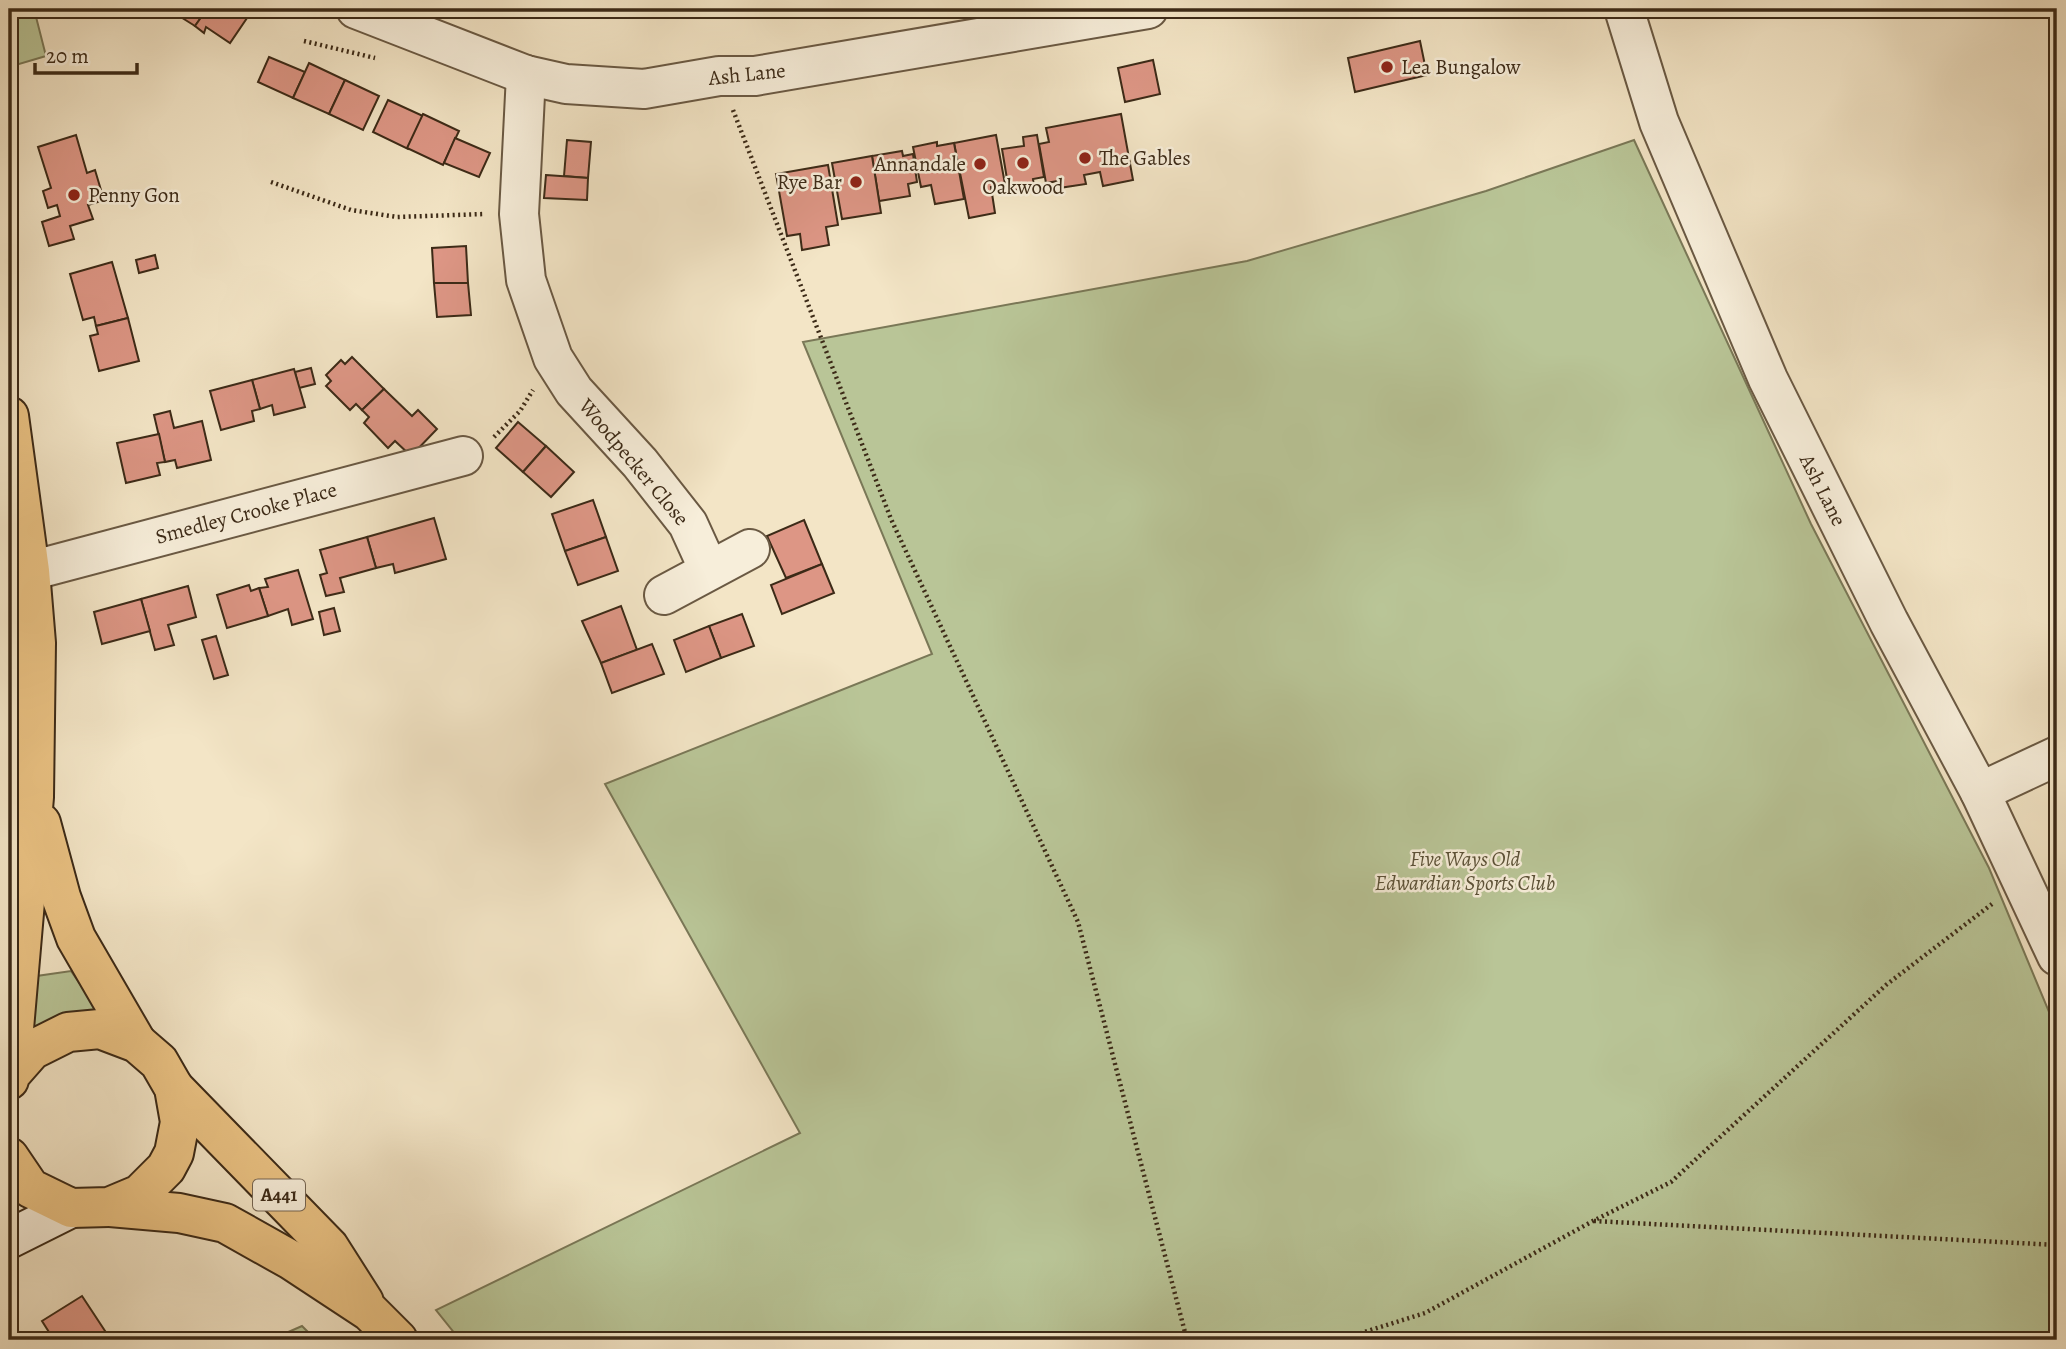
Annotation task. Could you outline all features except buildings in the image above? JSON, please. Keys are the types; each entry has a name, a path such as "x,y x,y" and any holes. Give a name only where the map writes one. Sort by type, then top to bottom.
{"highway":[{"path":"9,416 30,572 22,628 34,797 10,1078"},
{"path":"9,1157 30,1188 71,1208 109,1207 141,1194 166,1168 174,1153 180,1122 174,1088 159,1062 137,1043 76,938 61,897 34,797"},
{"path":"10,1078 32,1050 68,1032 100,1029 137,1043"},
{"name":"A441","path":"174,1088 329,1247 370,1312"},
{"name":"A441","path":"109,1207 179,1213 225,1223 291,1260 370,1312 398,1340"}],"street":[{"name":"Ash Lane","path":"356,9 526,75 566,84 644,89 719,76 755,76 1147,9"},
{"name":"Ash Lane","path":"1624,9 1659,122 1768,379 1889,622 1980,792 2057,956"},
{"name":"Woodpecker Close","path":"526,75 519,214 526,280 552,358 574,391 640,463 688,524 709,570"},
{"name":"Smedley Crooke Place","path":"30,572 463,456"},
{"path":"664,595 751,549"},
{"path":"1980,792 2057,756"},
{"path":"9,1239 71,1208"}],"path":[{"path":"719,76 891,519 1078,922 1187,1340"},
{"path":"271,182 351,210 397,217 519,214"},
{"path":"463,456 492,439 520,411 552,358"},
{"path":"1339,1340 1425,1313 1593,1221 1671,1182 1886,985 2001,896 2023,884"},
{"path":"1593,1221 2057,1245"}],"green space":[{"path":"9,9 34,9 46,56 9,67"},
{"name":"Five Ways Old Edwardian Sports Club","path":"1634,140 1811,524 1989,868 2057,1031 2057,1340 460,1340 436,1310 800,1133 605,784 932,654 803,342 1247,261 1486,191"},
{"path":"71,971 92,1001 109,1019 24,1036 30,977"},
{"path":"302,1326 316,1340 270,1340"}],"place":[{"name":"Lea Bungalow","path":"1387,67"},
{"name":"The Gables","path":"1085,158"},
{"name":"Oakwood","path":"1023,163"},
{"name":"Annandale","path":"980,164"},
{"name":"Rye Bar","path":"856,182"},
{"name":"Penny Gon","path":"74,195"}]}
